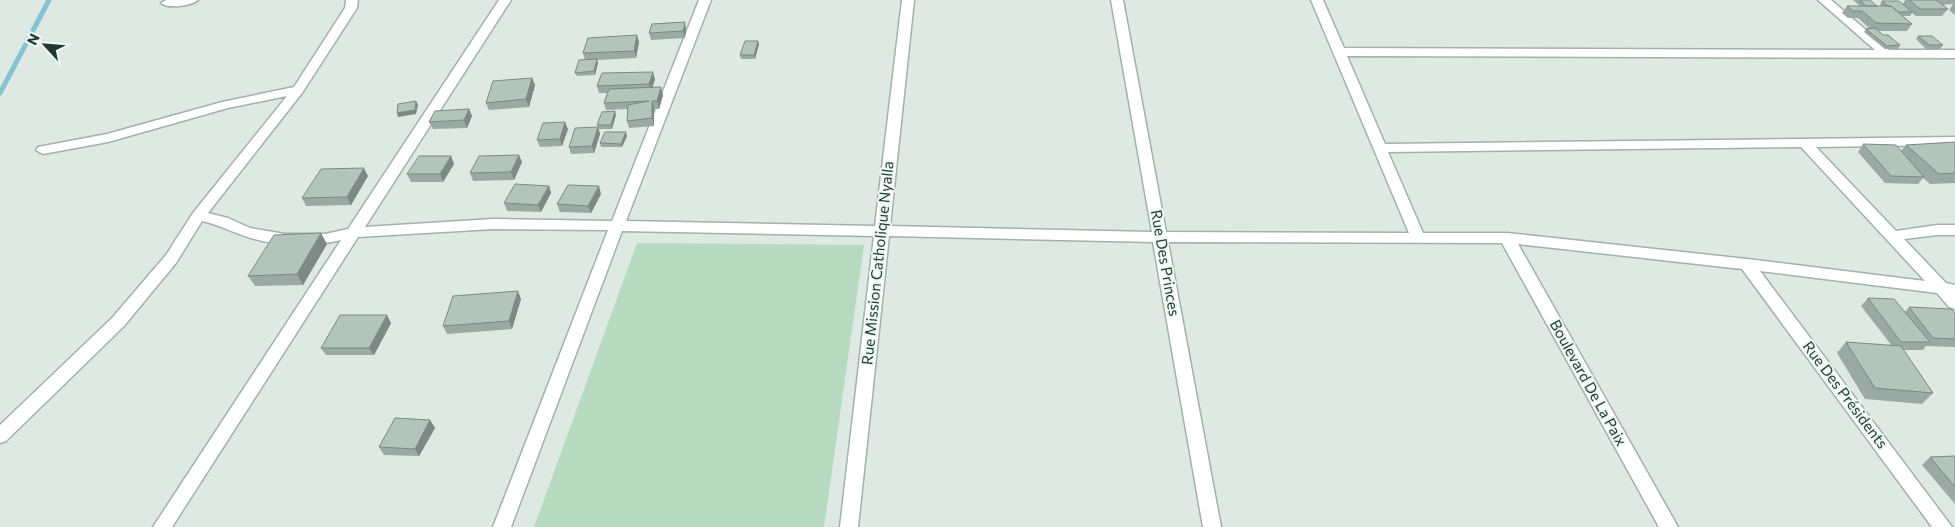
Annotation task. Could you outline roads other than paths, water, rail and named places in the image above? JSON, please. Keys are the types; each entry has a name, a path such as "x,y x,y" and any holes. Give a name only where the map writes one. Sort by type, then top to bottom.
{"street":[{"path":"167,2 192,0"},
{"path":"0,436 118,322 171,259 198,216 298,90 351,8 352,0"},
{"path":"162,527 505,0"},
{"path":"502,527 705,0"},
{"name":"Rue Mission Catholique Nyalla","path":"849,527 908,0"},
{"name":"Rue Des Princes","path":"1117,0 1212,527"},
{"path":"1317,0 1418,237"},
{"path":"1824,0 1885,53"},
{"path":"1339,52 1955,54"},
{"path":"43,150 108,138 226,105 298,90"},
{"path":"1380,148 1955,141"},
{"path":"1804,143 1893,236 1948,289 1955,303"},
{"path":"198,216 223,221 247,232 285,239 325,239 351,234 493,224 1160,237 1507,238 1747,264 1948,289"},
{"path":"1893,236 1937,230 1955,230"},
{"name":"Boulevard De La Paix","path":"1507,238 1669,527"},
{"name":"Rue Des Présidents","path":"1747,264 1943,527"}],"waterway":[{"path":"0,93 49,0"}]}
